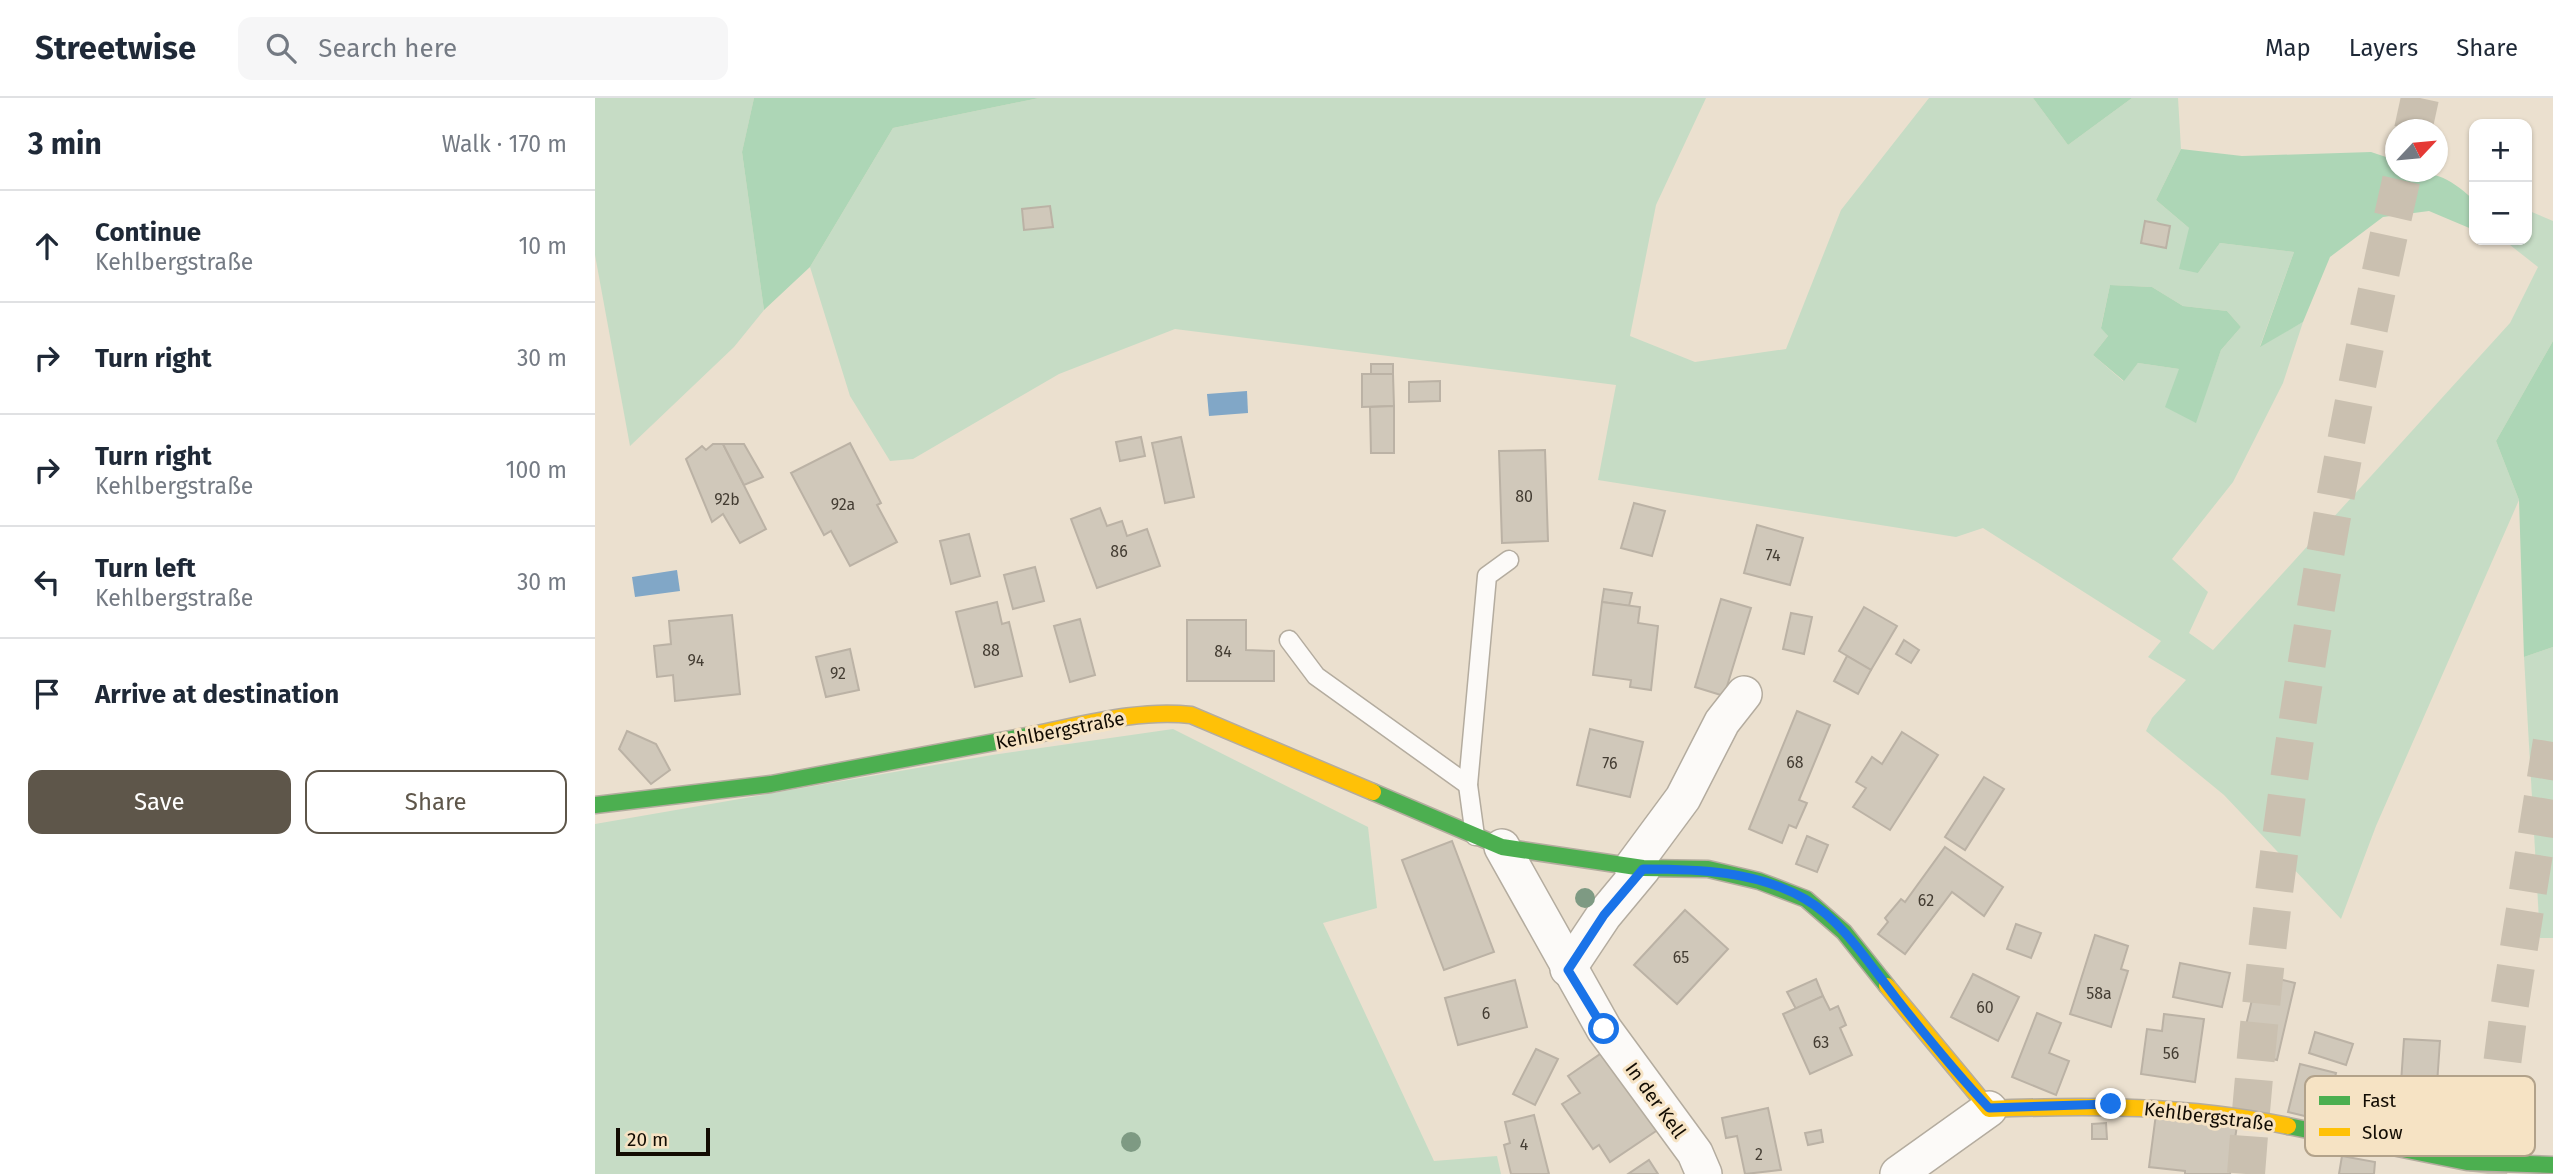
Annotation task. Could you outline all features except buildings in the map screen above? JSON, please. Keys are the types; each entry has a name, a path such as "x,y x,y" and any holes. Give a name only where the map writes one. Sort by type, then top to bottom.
{"street":[{"path":"1488,841 1568,970 1683,798 1722,722 1744,694"},
{"name":"Kehlbergstraße","path":"595,804 771,784 1164,712 1191,715 1488,841 1638,868 1708,869 1759,881 1806,899 1844,932 1946,1062 1989,1108 2111,1104 2211,1112 2305,1131"},
{"name":"In der Kell","path":"1568,970 1604,1029 1695,1153 1704,1174"},
{"path":"1898,1174 1989,1108"},
{"name":"Kehlbergstraße","path":"2429,1156 2532,1166 2553,1164"}],"lane":[{"path":"1488,841 1468,785 1487,576 1509,560"},
{"path":"1289,640 1315,676 1468,785"}],"green space":[{"path":"595,98 754,98 742,152 764,310 734,347 630,446 595,255"},
{"path":"754,98 1039,98 893,128 810,267 764,310 742,152"},
{"path":"1039,98 1706,98 1656,205 1630,336 1695,362 1786,349 1841,210 1929,98 2033,98 2068,145 2132,98 2178,98 2181,149 2156,200 2189,228 2198,273 2220,243 2294,252 2260,346 2303,322 2283,383 2233,482 2172,559 2208,592 2189,633 2213,650 2510,323 2538,267 2510,245 2532,245 2532,212 2553,221 2553,341 2496,441 2519,500 2376,826 2341,919 2224,795 2146,731 2152,718 2186,680 2148,657 2161,641 1983,528 1956,537 1598,480 1616,385 1175,329 1059,374 913,459 890,461 850,396 810,267 893,128","holes":["2145,221 2170,226 2166,248 2141,243","2110,285 2152,287 2183,306 2227,311 2241,327 2221,350 2206,392 2179,369 2138,363 2123,381 2093,355 2108,336 2101,327"]},
{"path":"2033,98 2132,98 2068,145"},
{"path":"2181,149 2242,156 2371,152 2385,157 2385,182 2448,181 2464,191 2469,196 2469,228 2429,211 2383,217 2330,257 2303,322 2260,347 2294,252 2220,243 2198,273 2179,269 2189,228 2156,200"},
{"path":"2110,285 2152,287 2183,306 2227,311 2241,327 2221,350 2196,423 2165,407 2179,369 2138,363 2124,381 2093,355 2108,336 2101,328"},
{"path":"2553,341 2553,647 2524,657 2519,500 2496,441"},
{"path":"2553,647 2553,938 2540,938 2524,657"},
{"path":"1173,729 1368,827 1377,908 1323,923 1434,1161 1497,1156 1501,1174 595,1174 595,824 992,755"}],"water":[{"path":"1247,391 1248,413 1209,416 1207,394"},
{"path":"677,570 680,591 635,597 632,577"}],"tunnel":[{"path":"2415,119 2420,98"},
{"path":"2246,1174 2271,921 2306,670 2350,420 2401,182"},
{"path":"2501,1076 2553,734"},
{"path":"2488,1174 2490,1156"}],"traffic: fast":[{"path":"595,805 771,784 1032,735"},
{"path":"1373,792 1502,847 1643,868 1708,869 1759,881 1806,899 1844,932 1887,986"},
{"path":"2288,1126 2305,1129"},
{"path":"2437,1156 2467,1162 2553,1165"}],"traffic: slow":[{"path":"1032,735 1131,716 1191,715 1373,792"},
{"path":"1887,986 1989,1109 2065,1107 2176,1110 2288,1126"}],"route":[{"path":"1604,1029 1568,970 1579,949 1643,869 1708,869 1759,881 1806,899 1844,932 1946,1062 1989,1108 2111,1104"}]}
